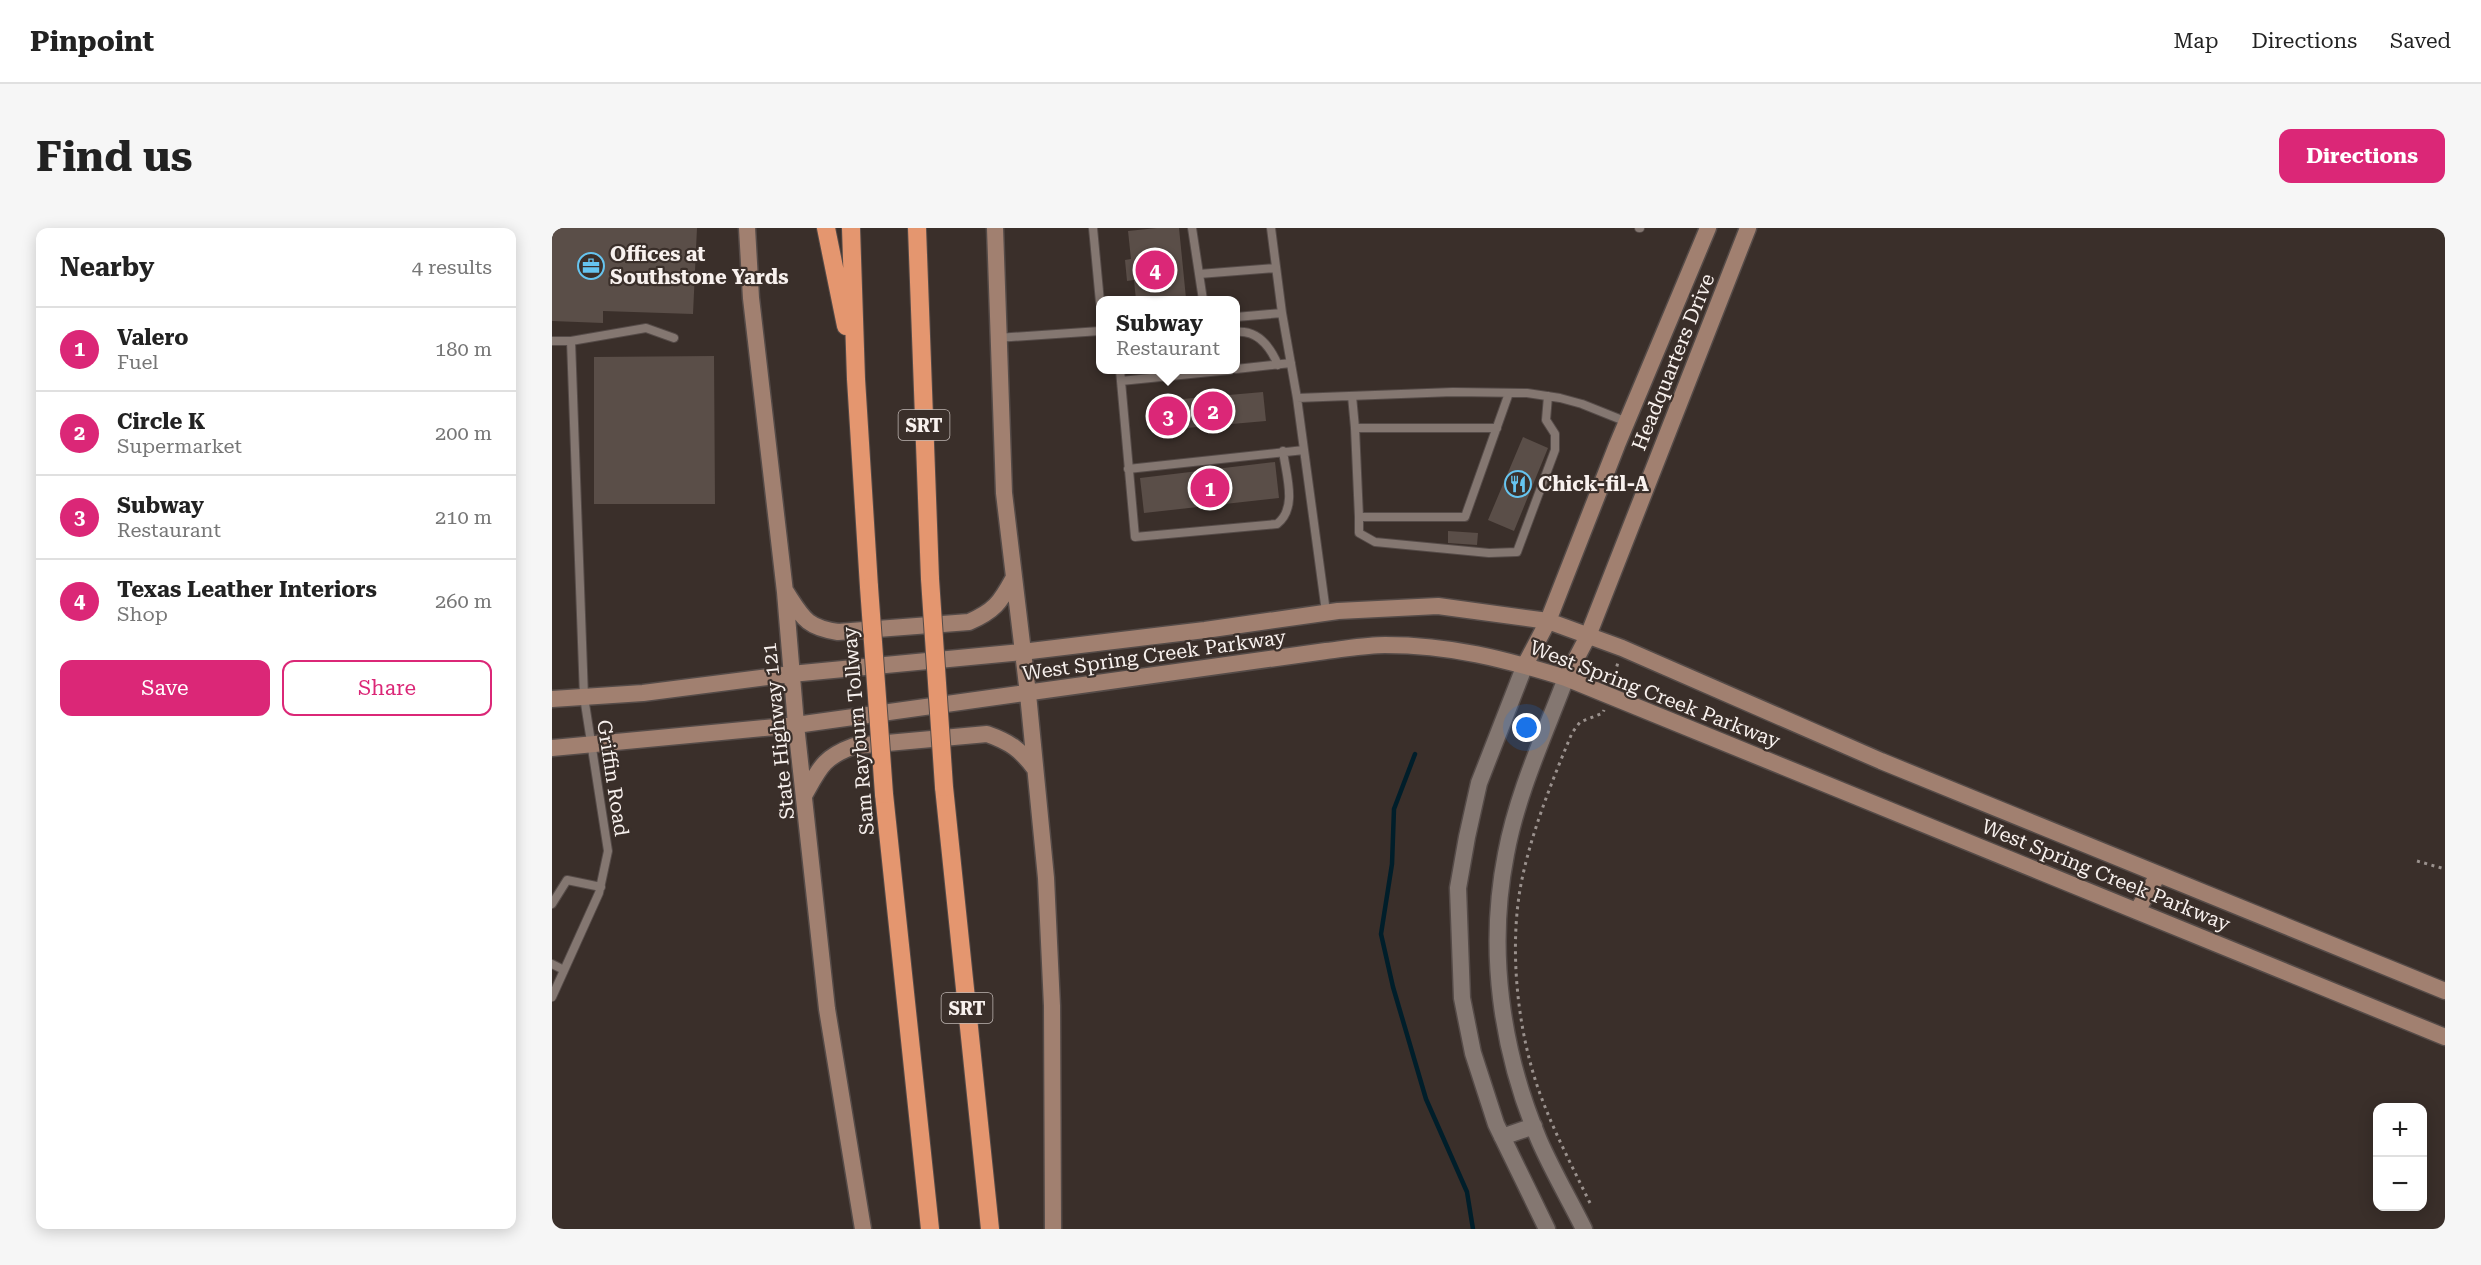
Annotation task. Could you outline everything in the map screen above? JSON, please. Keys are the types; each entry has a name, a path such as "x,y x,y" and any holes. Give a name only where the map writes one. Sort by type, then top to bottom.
{"highway":[{"path":"826,228 856,379"},
{"name":"Sam Rayburn Tollway","path":"851,228 856,379 884,794 930,1229"},
{"name":"SRT","path":"918,228 930,579 944,787 990,1229"},
{"path":"918,271 926,228"}],"main road":[{"name":"State Highway 121","path":"747,228 753,310 785,592 796,725 827,1009 863,1229"},
{"path":"994,228 1004,493 1028,694 1046,878 1052,1006 1053,1229"},
{"name":"Headquarters Drive","path":"1525,665 1548,621 1627,422 1708,228"},
{"name":"Headquarters Drive","path":"1566,678 1588,636 1748,228"},
{"path":"785,592 803,618 819,629 838,632 969,622 989,613 1002,600 1013,579"},
{"name":"West Spring Creek Parkway","path":"552,699 643,693 791,674 1022,652 1326,612 1438,606 1548,621 1622,648 1881,761 2445,991"},
{"name":"West Spring Creek Parkway","path":"552,748 796,725 1326,651 1383,645 1441,647 1490,655 1566,678 2445,1037"},
{"path":"805,794 819,769 834,753 854,746 987,734 1008,741 1026,757 1035,769"},
{"path":"2137,911 2158,875"}],"street":[{"path":"1525,665 1479,783 1458,888 1462,998 1473,1053 1502,1137 1547,1229"},
{"path":"1566,678 1519,801 1506,854 1499,909 1497,965 1503,1019 1516,1073 1534,1126 1584,1229"},
{"path":"1502,1137 1534,1126"}],"lane":[{"path":"1093,228 1100,296"},
{"path":"1192,228 1202,296"},
{"path":"1271,228 1282,313 1305,450 1326,612"},
{"path":"1199,274 1276,268"},
{"path":"1240,317 1282,313"},
{"path":"552,341 571,341 646,328 674,338"},
{"path":"997,338 1096,331"},
{"path":"1240,332 1250,332 1257,336 1272,352 1278,365"},
{"name":"Griffin Road","path":"552,997 601,887 608,851 584,697 571,341"},
{"path":"1240,369 1291,363"},
{"path":"1120,374 1135,537 1277,525 1286,518 1289,507 1282,451"},
{"path":"1121,381 1185,374"},
{"path":"1297,398 1453,392 1509,393 1548,396 1582,404 1627,422"},
{"path":"1359,517 1465,517 1509,393"},
{"path":"1352,396 1359,533 1375,542 1489,552 1517,552 1555,450 1555,434 1546,420 1548,396"},
{"path":"1355,428 1497,428"},
{"path":"1128,469 1305,450"},
{"path":"552,904 567,880 601,887"},
{"path":"552,964 564,970"}],"path":[{"path":"1590,1203 1562,1146 1539,1090 1520,1006 1516,962 1516,920 1521,882 1534,837 1572,733 1580,722 1603,713 1622,648"},
{"path":"2417,861 2445,869"}],"building":[{"path":"552,228 697,228 693,314 603,311 603,323 552,321"},
{"path":"1179,228 1186,296 1136,296 1134,280 1127,281 1125,260 1131,259 1128,231"},
{"path":"714,356 715,504 594,504 594,357"},
{"path":"1263,392 1266,421 1163,430 1160,401"},
{"name":"Chick-fil-A","path":"1523,437 1548,448 1514,531 1488,520"},
{"path":"1275,462 1279,498 1144,513 1140,478"},
{"path":"1448,531 1478,533 1477,545 1448,543"}],"waterway":[{"path":"1415,754 1394,809 1392,864 1381,934 1393,987 1426,1099 1467,1192 1473,1229"}],"place":[{"name":"Offices at Southstone Yards","path":"591,266"},
{"name":"Texas Leather Interiors","path":"1155,270"},
{"name":"Circle K","path":"1213,411"},
{"name":"Subway","path":"1168,416"},
{"name":"Chick-fil-A","path":"1518,484"},
{"name":"Valero","path":"1210,488"}]}
